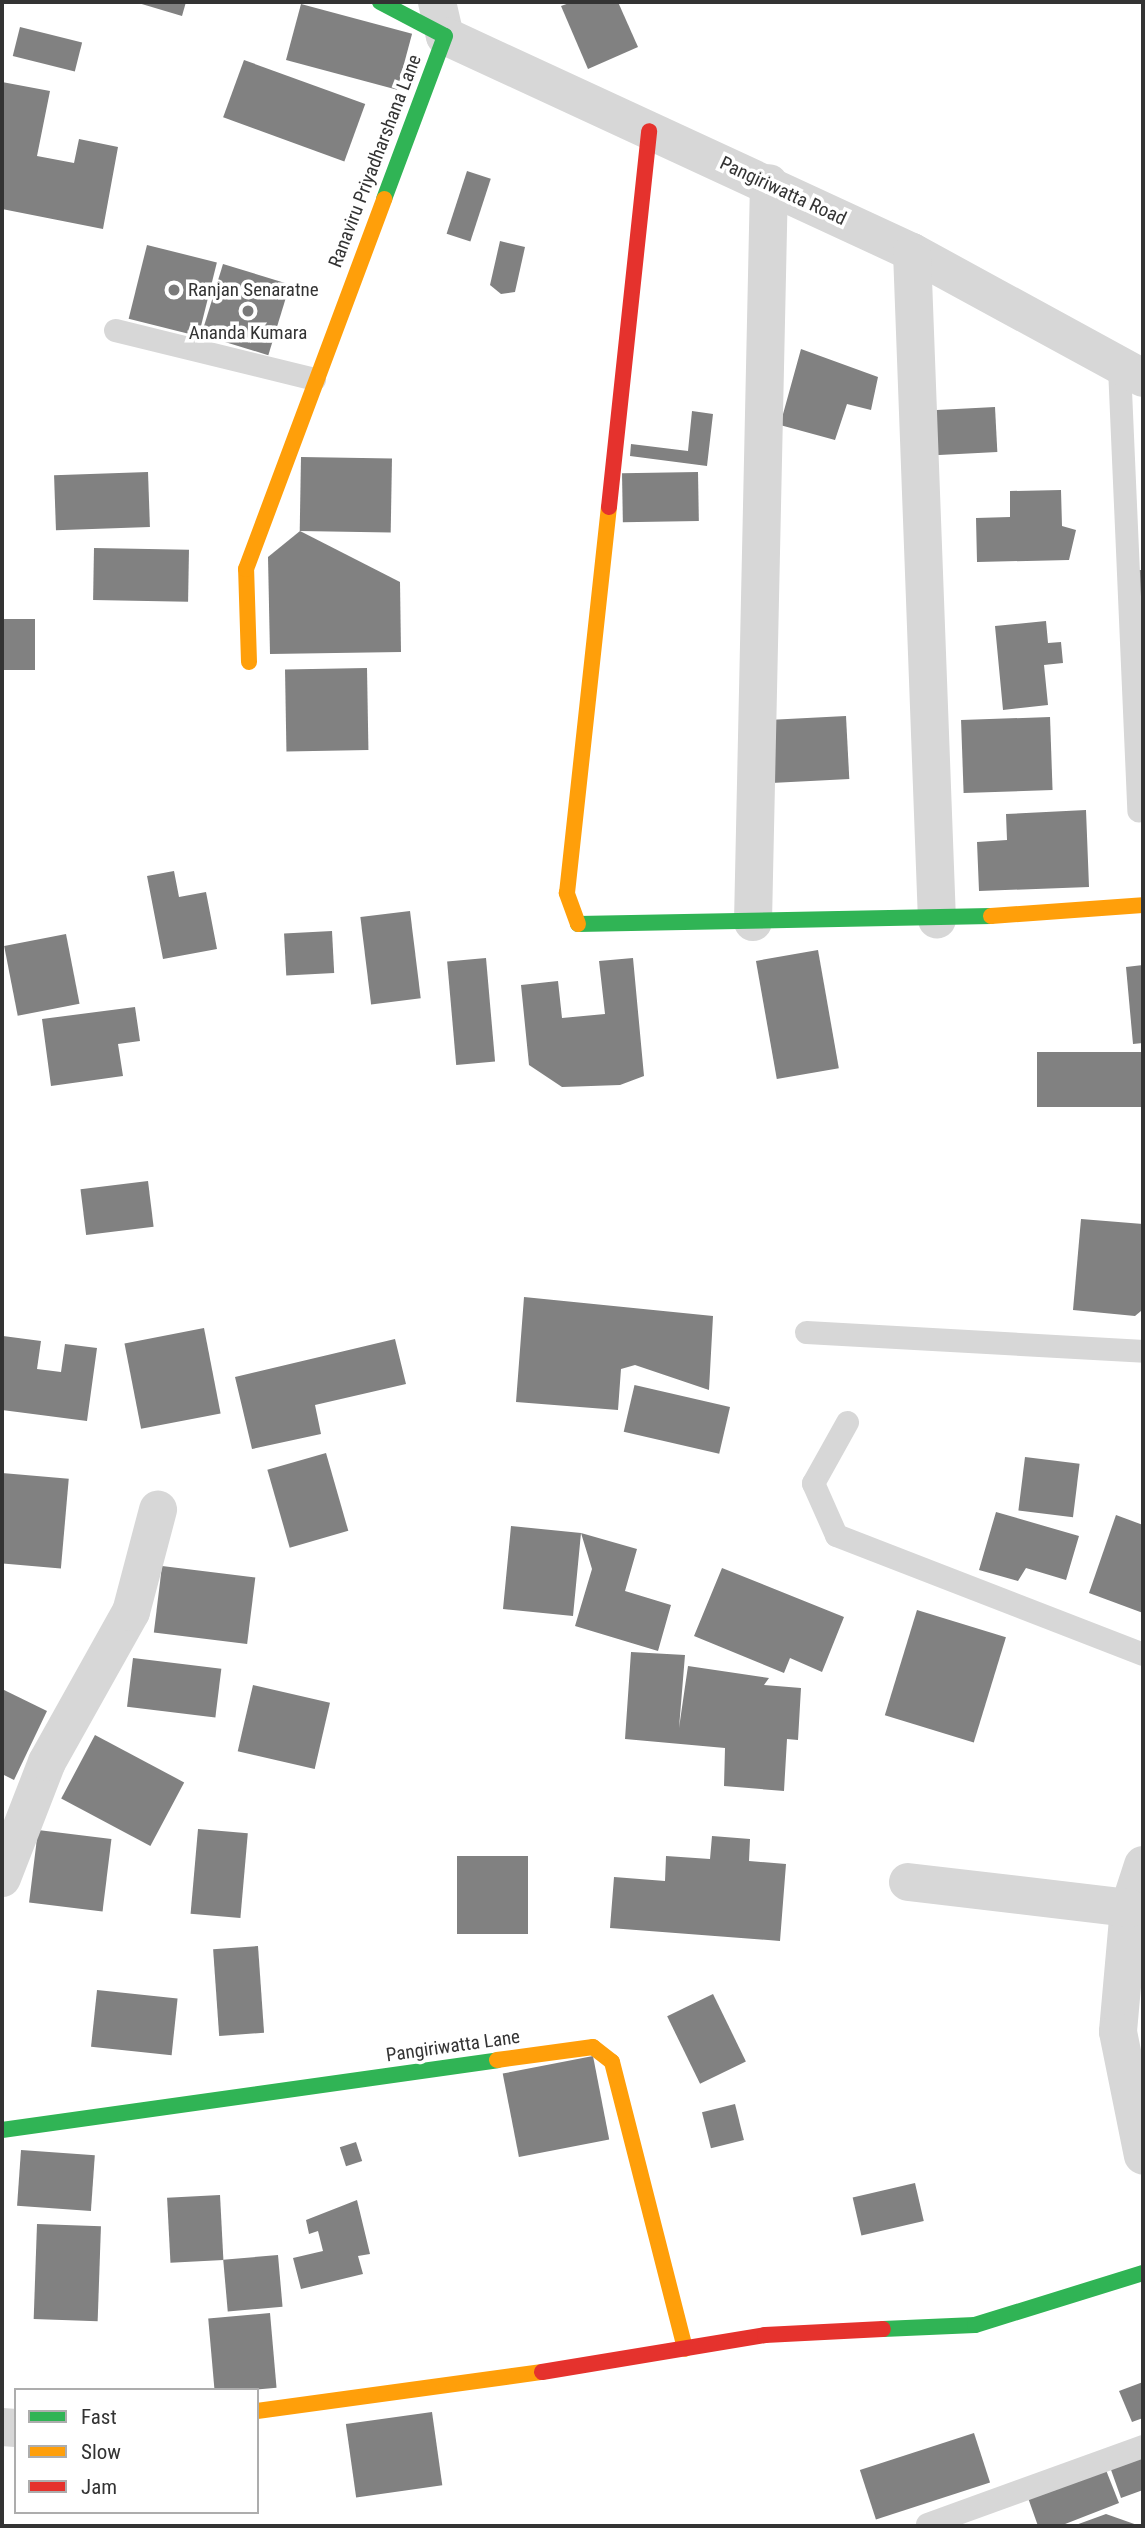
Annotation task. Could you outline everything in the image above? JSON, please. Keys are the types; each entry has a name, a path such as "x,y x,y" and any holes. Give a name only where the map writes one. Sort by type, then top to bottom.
{"street":[{"path":"380,2 441,19"},
{"name":"Pangiriwatta Road","path":"441,19 649,131 769,183 912,252 1131,373"},
{"name":"Ranaviru Priyadharshana Lane","path":"249,662 246,569 441,19"},
{"path":"649,131 567,893 578,924 937,920 1143,905"},
{"path":"753,922 769,183"},
{"path":"912,252 937,920"},
{"path":"2,1878 47,1762 131,1612 158,1510"},
{"path":"1143,1865 1129,1908 1118,2032 1143,2156"},
{"path":"908,1882 1129,1908"},
{"name":"Pangiriwatta Lane","path":"2,2130 593,2048 612,2062 685,2349"},
{"path":"259,2411 380,2399 765,2335 975,2325 1143,2273"}],"lane":[{"path":"115,330 314,379"},
{"path":"1131,373 1138,811"},
{"path":"806,1332 1143,1351"},
{"path":"847,1422 813,1483 836,1535 1143,1654"},
{"path":"927,2524 1143,2446"}],"building":[{"path":"135,2 186,2 182,16"},
{"path":"572,2 618,2 638,47 588,69 561,6"},
{"path":"301,4 412,34 397,90 286,60"},
{"path":"20,27 82,42 75,72 13,56"},
{"path":"244,60 365,104 344,161 223,117"},
{"path":"2,82 50,91 37,156 74,163 79,139 118,147 103,229 2,209"},
{"path":"467,171 491,179 470,241 447,234"},
{"path":"500,241 525,247 515,292 501,294 490,285"},
{"name":"Ranjan Senaratne","path":"147,245 217,262 198,336 129,319"},
{"name":"Ananda Kumara","path":"223,264 290,284 268,355 201,335"},
{"path":"801,349 878,377 871,410 847,404 835,440 780,425"},
{"path":"995,407 997,452 929,455 927,411"},
{"path":"692,411 713,414 707,466 630,456 631,444 688,451"},
{"path":"301,457 392,459 391,533 300,531"},
{"path":"148,472 150,527 56,530 54,475"},
{"path":"698,472 699,521 623,522 622,473"},
{"path":"1061,490 1062,526 1076,530 1069,560 977,562 976,518 1010,517 1010,491"},
{"path":"300,531 400,582 401,652 270,654 268,557"},
{"path":"94,548 189,550 188,602 93,600"},
{"path":"1134,570 1143,570 1143,618 1134,618"},
{"path":"2,619 35,619 35,670 2,670"},
{"path":"1046,621 1048,643 1061,642 1063,663 1044,665 1048,705 1003,710 995,626"},
{"path":"367,668 368,750 286,751 285,669"},
{"path":"846,716 849,779 766,783 763,720"},
{"path":"1050,717 1053,790 964,793 961,720"},
{"path":"1086,810 1089,887 979,891 977,842 1007,840 1006,814"},
{"path":"174,871 179,897 206,892 217,949 163,959 147,876"},
{"path":"410,911 421,998 371,1004 360,917"},
{"path":"332,931 334,973 286,975 284,934"},
{"path":"66,934 80,1004 18,1016 4,946"},
{"path":"818,950 839,1068 777,1079 756,961"},
{"path":"486,958 495,1062 456,1065 447,961"},
{"path":"633,958 644,1076 620,1085 562,1087 529,1065 521,985 558,981 562,1018 605,1014 599,961"},
{"path":"1143,965 1143,1043 1133,1044 1126,967"},
{"path":"135,1007 140,1041 118,1044 123,1076 51,1086 42,1019"},
{"path":"1037,1052 1143,1052 1143,1107 1037,1107"},
{"path":"148,1181 154,1227 86,1235 81,1189"},
{"path":"1081,1219 1143,1224 1141,1311 1135,1316 1073,1310"},
{"path":"524,1297 713,1316 709,1390 635,1365 621,1369 618,1410 516,1402"},
{"path":"204,1328 221,1413 141,1429 124,1343"},
{"path":"3,1336 41,1341 37,1369 61,1372 65,1344 97,1348 87,1421 2,1410"},
{"path":"395,1339 406,1384 315,1405 321,1434 252,1449 235,1377"},
{"path":"635,1385 730,1407 719,1454 624,1432"},
{"path":"326,1453 348,1531 290,1548 267,1470"},
{"path":"1025,1457 1080,1464 1073,1517 1018,1511"},
{"path":"2,1473 69,1479 61,1568 2,1563"},
{"path":"996,1512 1079,1536 1066,1580 1026,1568 1018,1581 979,1570"},
{"path":"1116,1515 1143,1525 1143,1613 1089,1593"},
{"path":"511,1526 581,1533 573,1616 503,1609"},
{"path":"581,1533 637,1549 625,1591 671,1605 658,1651 575,1626 592,1569"},
{"path":"162,1566 255,1577 247,1644 154,1633"},
{"path":"722,1568 844,1617 822,1672 790,1658 784,1673 694,1636"},
{"path":"917,1610 1006,1637 974,1742 885,1715"},
{"path":"631,1652 685,1655 679,1728 688,1666 769,1678 764,1685 801,1688 798,1740 787,1739 784,1791 724,1786 725,1748 625,1739"},
{"path":"133,1658 221,1669 215,1717 127,1707"},
{"path":"253,1685 330,1703 315,1769 238,1751"},
{"path":"2,1689 47,1711 14,1780 2,1774"},
{"path":"95,1735 184,1782 150,1846 61,1799"},
{"path":"198,1829 248,1833 240,1918 191,1914"},
{"path":"38,1830 111,1839 103,1911 29,1902"},
{"path":"712,1836 750,1839 749,1861 786,1864 780,1941 610,1928 614,1877 665,1881 666,1856 710,1859"},
{"path":"457,1856 528,1856 528,1934 457,1934"},
{"path":"258,1946 264,2033 219,2036 213,1949"},
{"path":"97,1990 178,1998 172,2055 91,2047"},
{"path":"713,1994 746,2061 700,2084 667,2016"},
{"path":"593,2056 609,2139 519,2157 503,2074"},
{"path":"735,2104 744,2140 711,2148 702,2112"},
{"path":"356,2142 362,2161 346,2166 340,2147"},
{"path":"21,2150 95,2155 91,2211 17,2206"},
{"path":"915,2183 924,2221 861,2235 853,2197"},
{"path":"220,2195 223,2260 170,2263 167,2198"},
{"path":"357,2200 370,2254 358,2256 363,2274 301,2289 293,2258 323,2251 318,2231 309,2234 306,2220"},
{"path":"37,2224 101,2226 98,2321 34,2319"},
{"path":"278,2255 283,2307 228,2312 223,2260"},
{"path":"270,2313 277,2388 214,2388 208,2318"},
{"path":"1143,2382 1143,2418 1132,2422 1119,2391"},
{"path":"432,2412 442,2485 356,2497 346,2424"},
{"path":"974,2433 990,2482 876,2520 860,2470"},
{"path":"1143,2457 1143,2490 1121,2498 1110,2467"},
{"path":"1104,2465 1119,2503 1060,2526 1038,2526 1027,2495"},
{"path":"1106,2514 1140,2526 1073,2526"}],"traffic: fast":[{"path":"380,2 445,36 384,199"},
{"path":"578,924 991,916"},
{"path":"2,2130 497,2060"},
{"path":"883,2329 975,2325 1143,2273"}],"traffic: slow":[{"path":"249,662 246,569 384,199"},
{"path":"578,924 567,893 609,507"},
{"path":"991,916 1143,905"},
{"path":"497,2060 593,2047 612,2062 685,2349"},
{"path":"259,2411 542,2372"}],"traffic: jam":[{"path":"609,507 649,131"},
{"path":"542,2372 765,2335 883,2329"}],"place":[{"name":"Ranjan Senaratne","path":"174,290"},
{"name":"Ananda Kumara","path":"248,311"}]}
